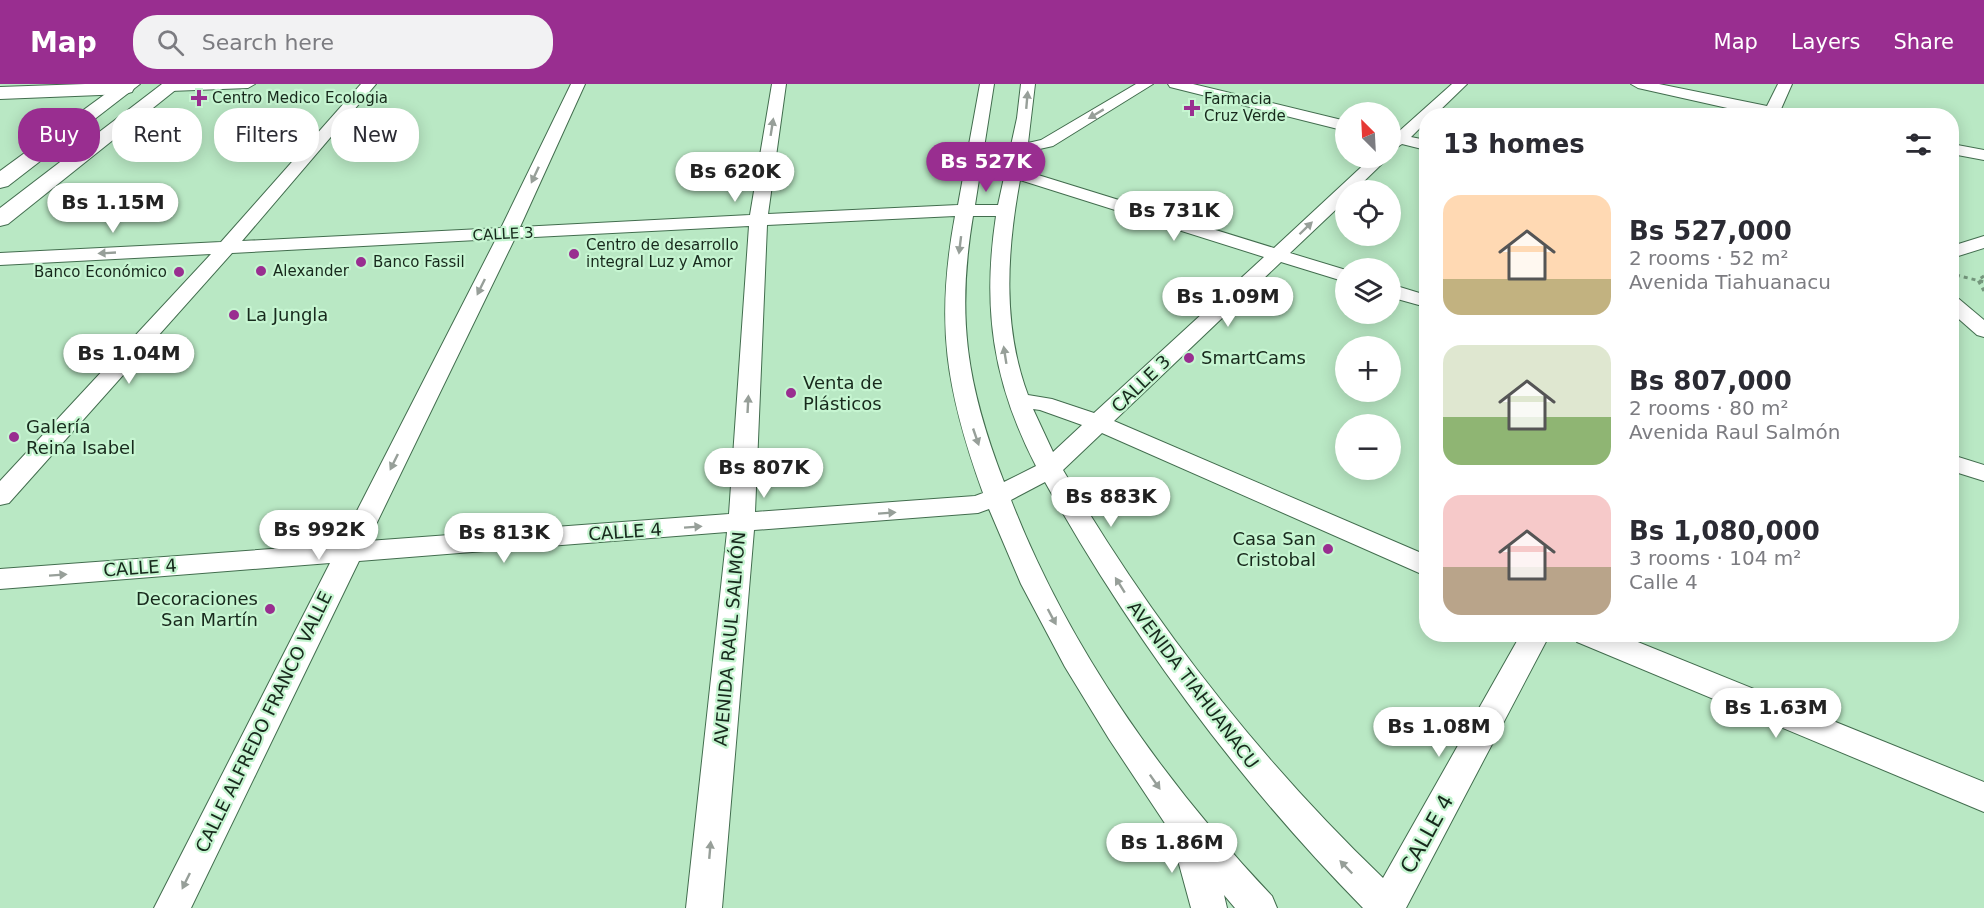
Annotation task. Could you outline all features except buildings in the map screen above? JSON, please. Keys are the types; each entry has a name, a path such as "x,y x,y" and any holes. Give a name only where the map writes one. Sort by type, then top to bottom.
{"main road":[{"path":"9,90 128,86"},
{"path":"0,181 128,86"},
{"path":"0,219 172,86"}],"street":[{"path":"172,86 248,84"},
{"path":"0,497 228,246 369,84"},
{"name":"CALLE ALFREDO FRANCO VALLE","path":"172,908 507,235 578,84"},
{"name":"AVENIDA RAUL SALMÓN","path":"704,908 741,524 758,220 779,84"},
{"path":"987,84 982,125 964,210 954,302 958,361 967,413 996,497 1038,590 1079,667 1186,825 1259,908"},
{"name":"AVENIDA TIAHUANACU","path":"1028,84 1021,148 1014,173 999,267 1001,329 1009,377 1037,449 1128,598 1184,679 1262,776 1387,908"},
{"path":"1021,148 1036,147 1047,143 1146,84"},
{"path":"1174,84 1335,123"},
{"path":"1432,108 1460,84"},
{"path":"1638,84 1744,108"},
{"path":"1774,108 1785,84"},
{"path":"1401,134 1419,119"},
{"path":"1401,142 1419,144"},
{"path":"1959,150 1984,155"},
{"name":"CALLE 3","path":"996,497 1049,470 1369,168"},
{"path":"1014,173 1335,273"},
{"name":"CALLE 3","path":"0,259 964,210 1007,211"},
{"path":"1959,240 1984,235"},
{"path":"1959,250 1984,242"},
{"path":"1401,293 1419,299"},
{"path":"1959,309 1984,331"},
{"path":"1959,325 1984,344"},
{"path":"1017,400 1044,404 1100,423 1419,563"},
{"path":"1959,465 1984,473"},
{"name":"CALLE 4","path":"0,579 944,508 978,504 996,497"},
{"name":"CALLE 4","path":"1387,908 1532,642"},
{"path":"1606,642 1984,797"},
{"path":"1186,825 1209,908"}],"path":[{"path":"1959,276 1984,282"},
{"path":"1978,280 1984,276"},
{"path":"1978,280 1984,291"}],"place":[{"name":"Centro Medico Ecologia","path":"199,98"},
{"name":"Farmacia Cruz Verde","path":"1192,108"},
{"name":"Centro de desarrollo integral Luz y Amor","path":"574,254"},
{"name":"Banco Fassil","path":"361,262"},
{"name":"Alexander","path":"261,271"},
{"name":"Banco Económico","path":"179,272"},
{"name":"La Jungla","path":"234,315"},
{"name":"SmartCams","path":"1189,358"},
{"name":"Venta de Plásticos","path":"791,393"},
{"name":"Galería Reina Isabel","path":"14,437"},
{"name":"Casa San Cristobal","path":"1328,549"},
{"name":"Decoraciones San Martín","path":"270,609"}]}
